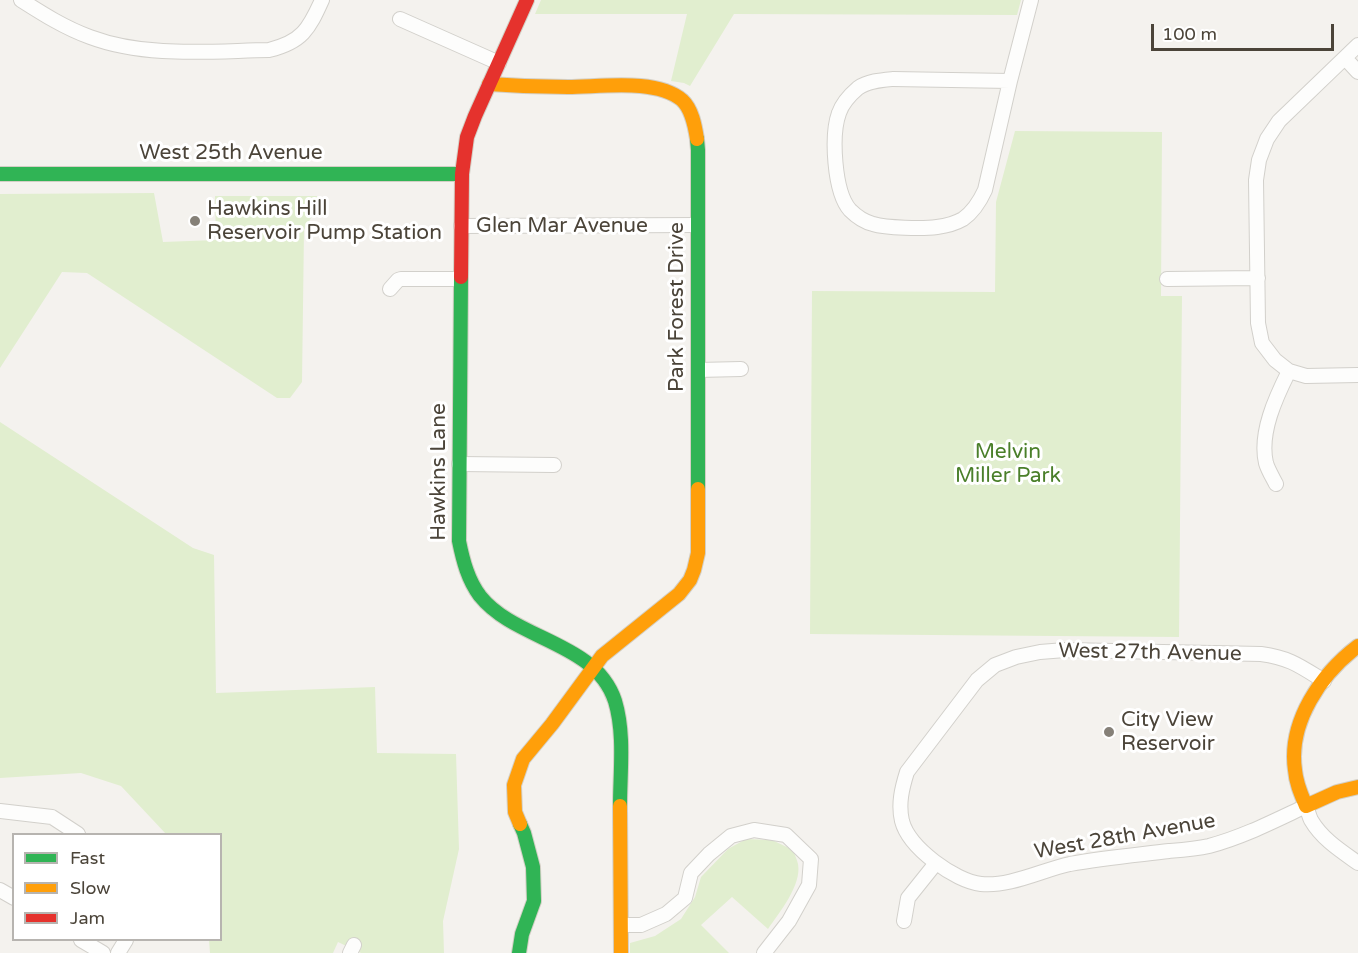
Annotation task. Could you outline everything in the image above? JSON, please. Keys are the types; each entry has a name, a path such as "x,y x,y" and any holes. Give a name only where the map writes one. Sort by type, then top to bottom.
{"street":[{"path":"21,0 60,24 93,38 136,48 186,51 269,50 284,46 298,39 314,18 322,0"},
{"name":"Hawkins Lane","path":"527,0 467,137 462,174 458,521 462,561 469,579 480,596 491,608 511,621 579,656 594,667 612,692 617,706 618,720 621,953"},
{"path":"1010,81 893,79 859,87 839,111 836,124 838,184 849,209 871,224 883,227 936,227 962,220 976,206 985,190 1031,0"},
{"path":"400,19 499,63"},
{"path":"1358,45 1279,121 1267,139 1259,160 1256,180 1258,324 1262,343 1275,360 1289,371 1306,376 1358,375"},
{"path":"1345,58 1358,72"},
{"name":"Park Forest Drive","path":"489,84 513,87 640,86 666,91 683,100 694,121 698,150 698,553 696,570 679,594 602,656 523,759 514,785 515,812 524,833 533,867 534,901 522,933 519,953"},
{"name":"West 25th Avenue","path":"0,174 462,174"},
{"name":"Glen Mar Avenue","path":"461,226 698,225"},
{"path":"1167,279 1258,278"},
{"path":"390,289 401,279 461,279"},
{"path":"698,370 741,369"},
{"path":"1276,484 1266,463 1265,441 1268,420 1289,371"},
{"path":"459,464 554,465"},
{"path":"1358,646 1316,689 1306,706 1299,721 1293,757 1299,793 1311,820 1324,836 1358,863"},
{"name":"West 27th Avenue","path":"962,879 936,863 910,836 903,824 900,808 902,788 907,772 977,680 994,665 1016,657 1065,650 1261,654 1296,663 1324,681"},
{"name":"West 28th Avenue","path":"962,879 981,884 1001,884 1069,864 1207,847 1235,839 1337,792 1358,787"},
{"path":"0,811 52,817 76,833"},
{"path":"621,925 641,925 666,914 685,898 691,873 731,836 754,830 786,835 811,859 809,885 789,921 764,953"},
{"path":"904,921 908,898 936,863"},
{"path":"84,941 103,953"}],"green space":[{"path":"541,0 1021,0 1017,15 734,14 690,86 671,81 687,14 535,14"},
{"name":"Melvin Miller Park","path":"1015,131 1162,132 1161,296 1182,296 1179,637 810,634 812,291 995,292 996,202"},
{"path":"154,193 163,242 216,240 215,196 317,196 316,209 304,230 302,382 290,398 277,398 87,273 62,272 0,368 0,194"},
{"path":"0,422 193,548 214,555 216,693 375,687 377,753 456,754 459,849 443,921 444,953 361,953 338,942 333,953 210,953 209,941 222,941 222,833 165,833 121,786 81,773 0,778"},
{"path":"746,839 772,840 793,850 798,864 797,881 793,890 768,929 732,897 701,925 729,953 630,953 630,943 655,936 681,919 695,897 701,877 728,849"}],"traffic: fast":[{"path":"697,139 698,489"},
{"path":"0,174 462,174"},
{"path":"461,277 459,541 464,563 476,590 495,611 513,623 573,653 591,666 605,681 615,701 620,727 620,806"},
{"path":"519,953 522,934 534,901 533,867 520,824"}],"traffic: slow":[{"path":"489,84 558,87 627,85 658,89 682,100 692,118 697,139"},
{"path":"520,824 515,812 514,785 523,759 602,656 679,594 690,580 698,553 698,489"},
{"path":"1358,646 1332,670 1310,701 1302,717 1294,752 1296,779 1306,806 1337,792 1358,787"},
{"path":"620,806 621,953"}],"traffic: jam":[{"path":"461,277 462,174 467,137 527,0"}],"place":[{"name":"Hawkins Hill Reservoir Pump Station","path":"195,221"},
{"name":"City View Reservoir","path":"1109,732"}]}
